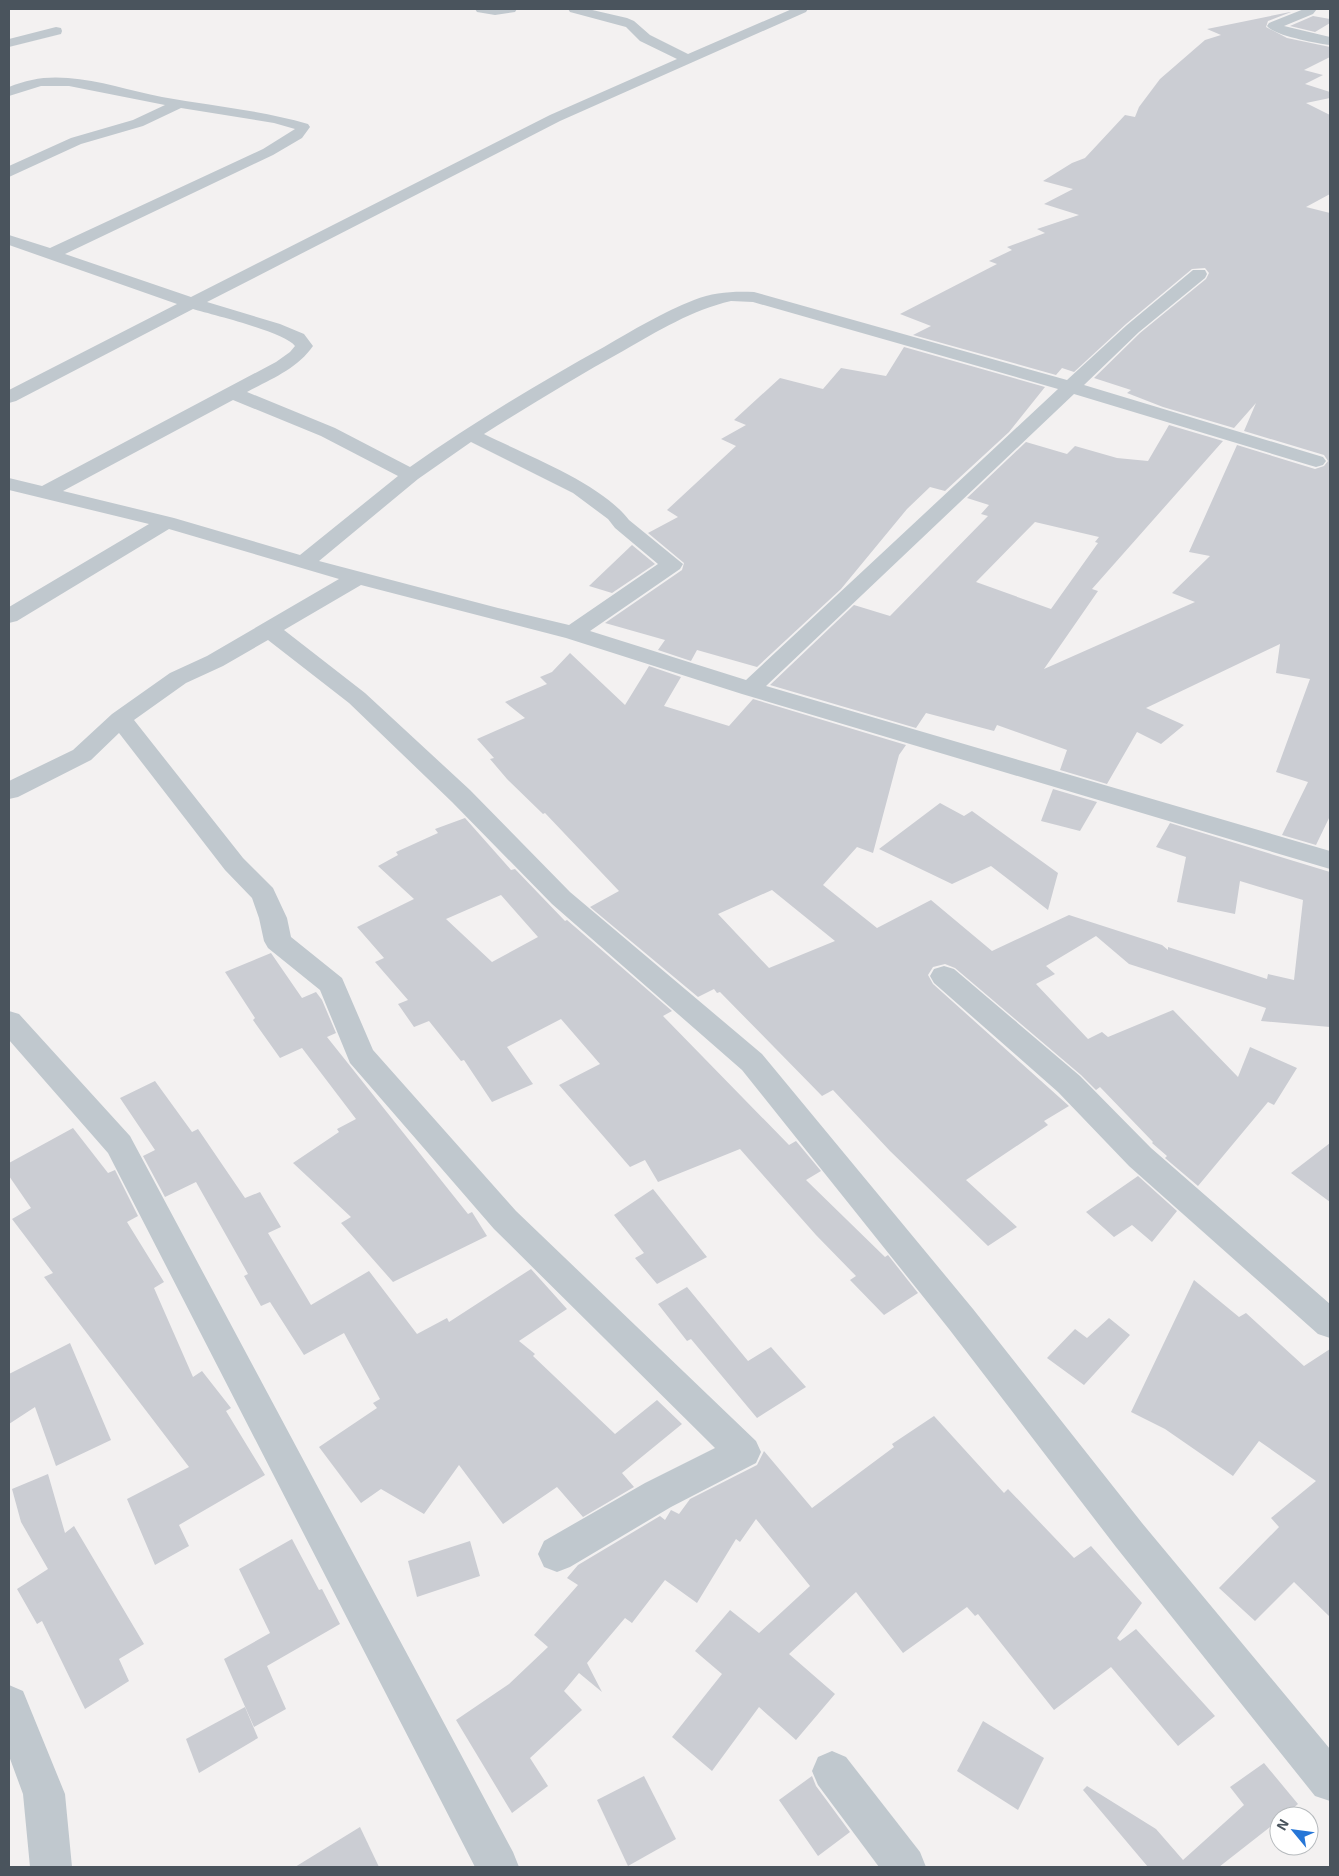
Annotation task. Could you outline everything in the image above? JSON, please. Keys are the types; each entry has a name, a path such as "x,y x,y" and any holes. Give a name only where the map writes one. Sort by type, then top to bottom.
{"street":[{"path":"481,9 495,11 511,9"},
{"path":"574,9 630,24 645,38 689,60"},
{"path":"9,397 555,118 802,9"},
{"path":"1312,9 1273,26 1329,41"},
{"path":"9,43 56,31"},
{"path":"9,92 29,84 59,81 178,104 276,119 303,127 299,134 275,146 268,152 51,254"},
{"path":"9,172 76,141 138,123 178,104"},
{"path":"9,240 192,303 274,328 298,338 304,346 296,356 282,366 45,492"},
{"path":"750,689 1071,387 1115,343 1158,305 1199,274"},
{"path":"303,562 411,475 470,434 563,377 661,322 702,303 731,296 754,297 1071,387 1316,461"},
{"path":"231,392 328,432 411,475"},
{"path":"470,434 580,489 615,515 622,524 672,564 573,633"},
{"path":"9,484 167,522 303,562 493,614 573,633 750,689 1330,860"},
{"path":"9,616 167,522"},
{"path":"9,791 82,755 120,719 178,678 215,662 359,577"},
{"path":"269,630 357,698 460,796 561,898 752,1062 961,1318 1129,1536 1330,1781"},
{"path":"120,719 234,864 264,894 273,918 278,941 332,985 360,1055 505,1220 743,1452 658,1495 557,1554"},
{"path":"944,976 1070,1084 1140,1157 1330,1324"},
{"path":"9,1022 119,1145 498,1867"},
{"path":"9,1706 44,1794 51,1867"},
{"path":"832,1771 905,1867"}],"building":[{"path":"1291,12 1268,21 1266,27 1287,38 1330,47 1330,57 1304,70 1323,75 1305,84 1330,92 1330,98 1306,103 1330,115 1330,194 1306,207 1330,213 1330,816 1316,845 1282,835 1308,782 1276,772 1310,679 1276,673 1280,644 1146,708 1184,725 1161,744 1137,732 1107,784 1060,770 1067,750 997,725 994,731 926,713 916,728 770,685 854,605 890,616 988,516 981,514 989,505 967,498 1026,442 1067,454 1075,446 1117,458 1148,461 1169,425 1223,441 1092,589 1098,591 1044,669 1195,602 1172,593 1210,556 1189,552 1237,445 1315,469 1324,466 1328,461 1324,455 1244,431 1256,403 1234,428 1163,407 1127,393 1131,390 1094,378 1140,333 1206,279 1209,273 1205,268 1192,269 1126,324 1074,372 1062,368 1056,375 913,335 931,326 900,314 997,264 989,261 1012,250 1007,247 1045,233 1037,229 1079,215 1044,204 1073,189 1043,181 1072,163 1085,158 1125,115 1135,117 1139,107 1160,79 1205,40 1221,35 1207,29","holes":["1035,522 1099,537 1095,542 1098,543 1051,609 976,582"]},
{"path":"1313,16 1330,19 1330,23 1315,32 1290,26"},
{"path":"904,347 1045,387 1009,432 945,491 930,487 907,509 841,589 757,667 697,650 691,661 658,650 665,640 605,623 682,570 684,563 648,533 678,517 667,510 736,446 721,439 746,425 734,420 780,378 823,389 841,368 886,376"},
{"path":"632,545 655,564 612,593 589,586"},
{"path":"570,653 625,705 649,666 681,677 664,706 729,726 753,699 906,745 899,755 873,853 857,847 823,885 877,928 931,900 992,951 1069,915 1162,945 1168,950 1168,947 1267,979 1268,974 1294,980 1303,900 1240,881 1235,914 1177,902 1186,857 1156,847 1170,823 1330,872 1330,1027 1261,1021 1266,1008 1129,964 1096,936 1046,966 1055,974 1036,984 1088,1039 1102,1032 1108,1037 1173,1010 1238,1077 1250,1047 1297,1068 1274,1105 1268,1102 1198,1186 1165,1158 1167,1156 1152,1143 1100,1087 1096,1090 1081,1075 955,968 945,964 933,967 928,975 933,984 1069,1106 1044,1121 1048,1125 966,1180 1017,1227 988,1246 890,1151 833,1090 822,1096 720,992 717,993 714,989 698,997 590,907 619,891 545,813 543,814 507,779 490,759 494,758 477,739 525,718 505,702 547,684 540,677 552,672","holes":["772,890 835,941 769,968 718,914"]},
{"path":"1053,789 1097,802 1080,831 1041,821"},
{"path":"940,803 964,816 972,811 1058,873 1048,910 991,866 952,884 879,849"},
{"path":"465,818 511,870 515,869 565,921 567,920 672,1011 663,1016 789,1145 796,1141 821,1171 806,1180 885,1257 888,1255 918,1293 884,1315 850,1280 856,1276 816,1235 740,1149 658,1182 645,1160 630,1167 559,1085 600,1064 561,1019 507,1047 533,1084 492,1102 464,1060 461,1061 429,1021 414,1027 398,1004 408,1000 375,962 384,958 357,927 414,899 378,866 398,855 396,852 438,833 435,829","holes":["501,895 538,937 492,962 446,919"]},
{"path":"271,953 302,998 316,992 322,1000 336,1033 327,1037 468,1214 472,1212 487,1236 393,1282 341,1223 351,1217 293,1163 339,1132 337,1129 356,1119 302,1048 280,1058 253,1020 255,1018 225,972"},
{"path":"155,1081 192,1132 198,1129 245,1198 260,1192 281,1227 268,1233 311,1305 369,1271 417,1334 447,1318 449,1322 531,1269 567,1309 519,1341 535,1354 533,1356 615,1434 657,1400 682,1424 622,1473 634,1487 583,1517 557,1487 503,1524 459,1465 424,1514 381,1489 361,1503 319,1447 377,1408 373,1403 380,1399 344,1333 304,1355 270,1302 261,1306 244,1276 248,1274 196,1182 165,1197 143,1156 155,1150 120,1098"},
{"path":"73,1128 108,1173 115,1170 138,1216 127,1222 164,1282 154,1288 193,1377 202,1371 231,1408 226,1411 265,1475 179,1525 189,1546 155,1565 127,1499 189,1467 44,1277 53,1273 12,1219 31,1208 9,1176 9,1163"},
{"path":"1330,1143 1330,1202 1291,1173"},
{"path":"1138,1176 1177,1211 1152,1242 1132,1225 1114,1237 1086,1212"},
{"path":"653,1189 707,1257 657,1284 635,1258 644,1253 614,1215"},
{"path":"1194,1280 1239,1317 1246,1313 1304,1366 1330,1349 1330,1617 1294,1582 1255,1621 1219,1588 1279,1527 1271,1518 1316,1481 1259,1441 1233,1476 1165,1429 1131,1412"},
{"path":"687,1287 748,1361 771,1347 806,1387 757,1418 691,1339 687,1341 658,1304"},
{"path":"1109,1318 1130,1335 1084,1385 1047,1358 1075,1329 1087,1338"},
{"path":"70,1343 111,1440 56,1466 35,1407 9,1424 9,1374"},
{"path":"934,1416 1004,1493 1008,1489 1074,1558 1091,1546 1142,1603 1117,1638 1120,1641 1136,1629 1215,1716 1178,1746 1111,1667 1054,1710 978,1614 975,1616 967,1607 903,1653 856,1592 789,1654 835,1694 796,1740 759,1707 712,1771 672,1737 722,1674 695,1651 730,1610 759,1633 810,1586 756,1519 740,1542 736,1539 697,1603 665,1580 632,1623 625,1618 587,1663 602,1692 579,1673 564,1691 582,1710 530,1758 548,1786 512,1813 456,1720 509,1684 548,1647 534,1635 578,1585 567,1578 578,1565 660,1516 665,1520 671,1510 679,1514 690,1499 757,1465 764,1451 812,1508 894,1447 892,1444"},
{"path":"48,1474 65,1533 74,1526 144,1644 119,1659 129,1681 85,1709 42,1621 37,1624 17,1589 48,1569 21,1522 12,1489"},
{"path":"292,1539 319,1590 322,1589 340,1624 267,1666 286,1709 254,1727 224,1659 270,1633 239,1569"},
{"path":"470,1541 480,1576 417,1597 408,1561"},
{"path":"245,1707 258,1738 199,1773 186,1739"},
{"path":"983,1721 1044,1758 1018,1810 957,1771"},
{"path":"1264,1763 1298,1804 1296,1806 1269,1806 1269,1828 1219,1867 1148,1867 1083,1790 1087,1786 1156,1829 1183,1860 1244,1805 1230,1787"},
{"path":"644,1776 676,1839 628,1866 597,1800"},
{"path":"812,1776 816,1786 850,1832 818,1856 779,1800"},
{"path":"360,1827 379,1867 295,1867"}]}
